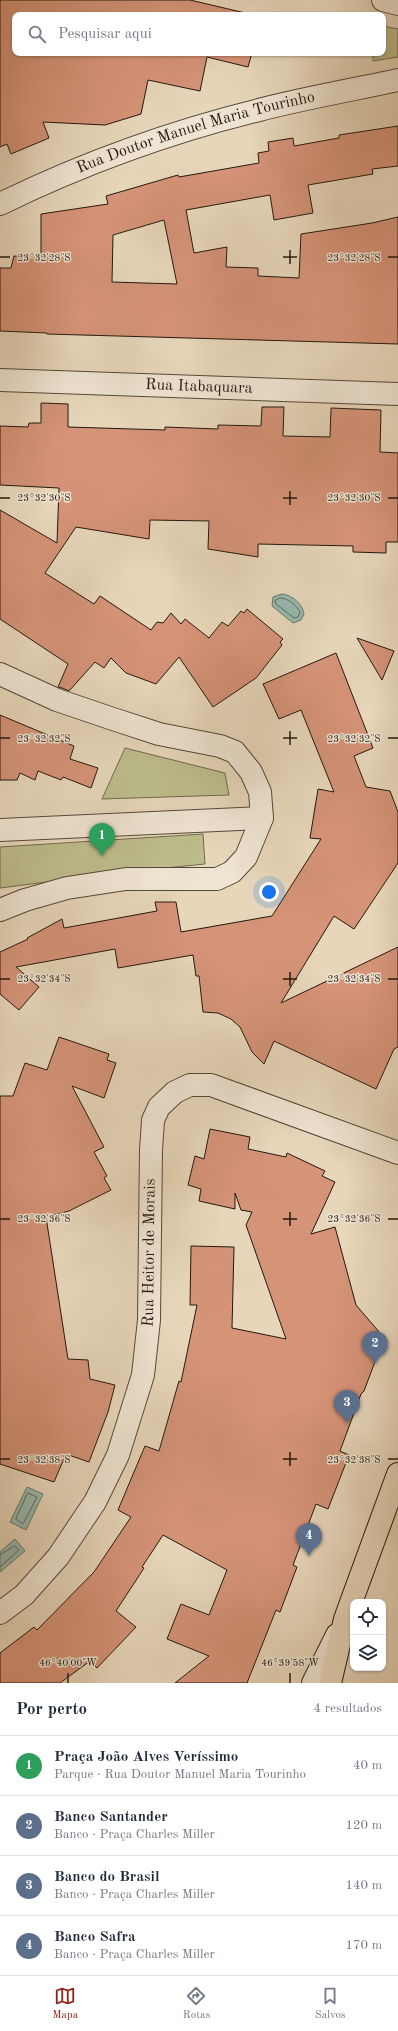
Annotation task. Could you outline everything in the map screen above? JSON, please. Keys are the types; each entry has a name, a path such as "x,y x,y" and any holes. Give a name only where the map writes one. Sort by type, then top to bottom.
{"main road":[{"path":"330,1683 345,1620 398,1474"}],"street":[{"path":"383,0 398,4"},
{"name":"Rua Doutor Manuel Maria Tourinho","path":"0,204 34,188 121,153 194,128 279,105 398,80"},
{"name":"Rua Itabaquara","path":"0,380 398,394"},
{"path":"0,674 57,700 159,734 220,746 235,752 251,772 260,792 262,818 246,857 232,872 217,879 126,879 67,888 25,900 0,910"},
{"path":"0,830 262,818"},
{"name":"Rua Heitor de Morais","path":"0,1613 24,1595 58,1557 95,1502 120,1448 143,1375 150,1320 151,1150 154,1120 159,1107 175,1092 190,1085 210,1085 398,1153"},
{"path":"313,1683 345,1620"}],"shaded area":[{"path":"386,27 398,29 398,57 373,61 373,56 386,56"},
{"path":"125,748 225,773 229,795 102,799"},
{"path":"203,834 205,864 125,872 0,888 0,847"}],"water":[{"path":"282,594 290,596 302,607 304,614 301,620 293,623 272,606 273,597"},
{"path":"27,1487 43,1494 26,1530 10,1522"},
{"path":"15,1539 25,1551 0,1572 0,1552"}],"building":[{"path":"0,0 190,0 241,12 12,12 12,56 251,56 248,67 207,57 200,91 148,80 141,114 105,125 43,122 49,138 11,154 7,144 0,147"},
{"path":"398,126 398,166 372,169 373,174 308,185 313,213 274,220 270,195 186,210 194,253 227,247 226,267 258,268 258,276 299,278 301,234 372,223 398,217 398,344 47,334 0,331 0,268 11,268 14,256 41,257 41,214 108,204 106,196 178,175 179,177 259,163 258,153 269,151 268,142 293,138 294,146 339,138 339,135","holes":["164,220 177,284 112,282 113,235"]},
{"path":"41,403 68,404 68,427 165,430 165,427 218,429 218,425 261,426 262,407 284,407 283,436 330,437 331,408 381,410 380,452 398,453 398,542 386,542 386,553 353,552 353,546 258,544 258,557 208,549 209,521 150,520 149,539 76,527 45,573 94,604 100,596 151,630 157,622 163,623 171,613 181,624 185,619 209,638 222,622 228,626 241,611 244,613 247,609 283,639 280,642 282,645 256,678 213,707 179,657 156,684 126,673 111,658 104,668 95,662 69,691 58,687 68,664 0,619 0,510 57,543 59,488 0,485 0,426 28,427 29,423 41,423"},
{"path":"357,638 394,651 382,680"},
{"path":"336,653 373,748 354,756 366,787 390,791 398,812 398,863 354,929 334,916 281,1003 398,947 398,1047 394,1049 376,1089 274,1041 264,1064 252,1052 240,1027 231,1019 218,1013 203,1012 199,976 196,976 193,955 118,968 115,949 16,967 39,987 19,1010 0,994 0,952 28,939 27,938 62,919 64,928 157,911 155,902 176,902 181,932 272,916 321,839 310,838 318,789 334,792 301,710 279,719 263,684"},
{"path":"0,715 74,746 70,759 98,768 91,788 63,777 61,780 38,771 35,780 20,773 17,780 0,780"},
{"path":"59,1037 109,1054 107,1060 116,1063 104,1098 72,1086 104,1147 94,1152 107,1176 104,1178 111,1190 69,1211 46,1217 68,1359 88,1360 90,1379 115,1385 108,1412 89,1462 66,1454 54,1482 0,1464 0,1096 13,1096 25,1063 47,1070"},
{"path":"210,1129 250,1137 248,1149 286,1157 287,1153 325,1171 322,1176 335,1182 311,1234 335,1227 356,1305 380,1333 377,1350 379,1351 340,1451 349,1455 328,1509 316,1504 293,1565 297,1567 280,1612 276,1610 247,1683 175,1683 209,1656 167,1639 181,1604 209,1615 227,1570 163,1535 116,1611 136,1627 97,1668 90,1661 60,1683 0,1683 0,1653 34,1627 37,1630 94,1572 131,1517 118,1510 145,1446 159,1451 179,1381 181,1382 197,1305 190,1305 191,1246 234,1247 232,1328 286,1339 246,1225 252,1212 241,1210 235,1193 235,1209 199,1201 201,1189 188,1185 195,1156 204,1159"}],"place":[{"name":"Praça João Alves Veríssimo","path":"102,856"},
{"name":"Banco Santander","path":"375,1364"},
{"name":"Banco do Brasil","path":"347,1423"},
{"name":"Banco Safra","path":"309,1556"}]}
